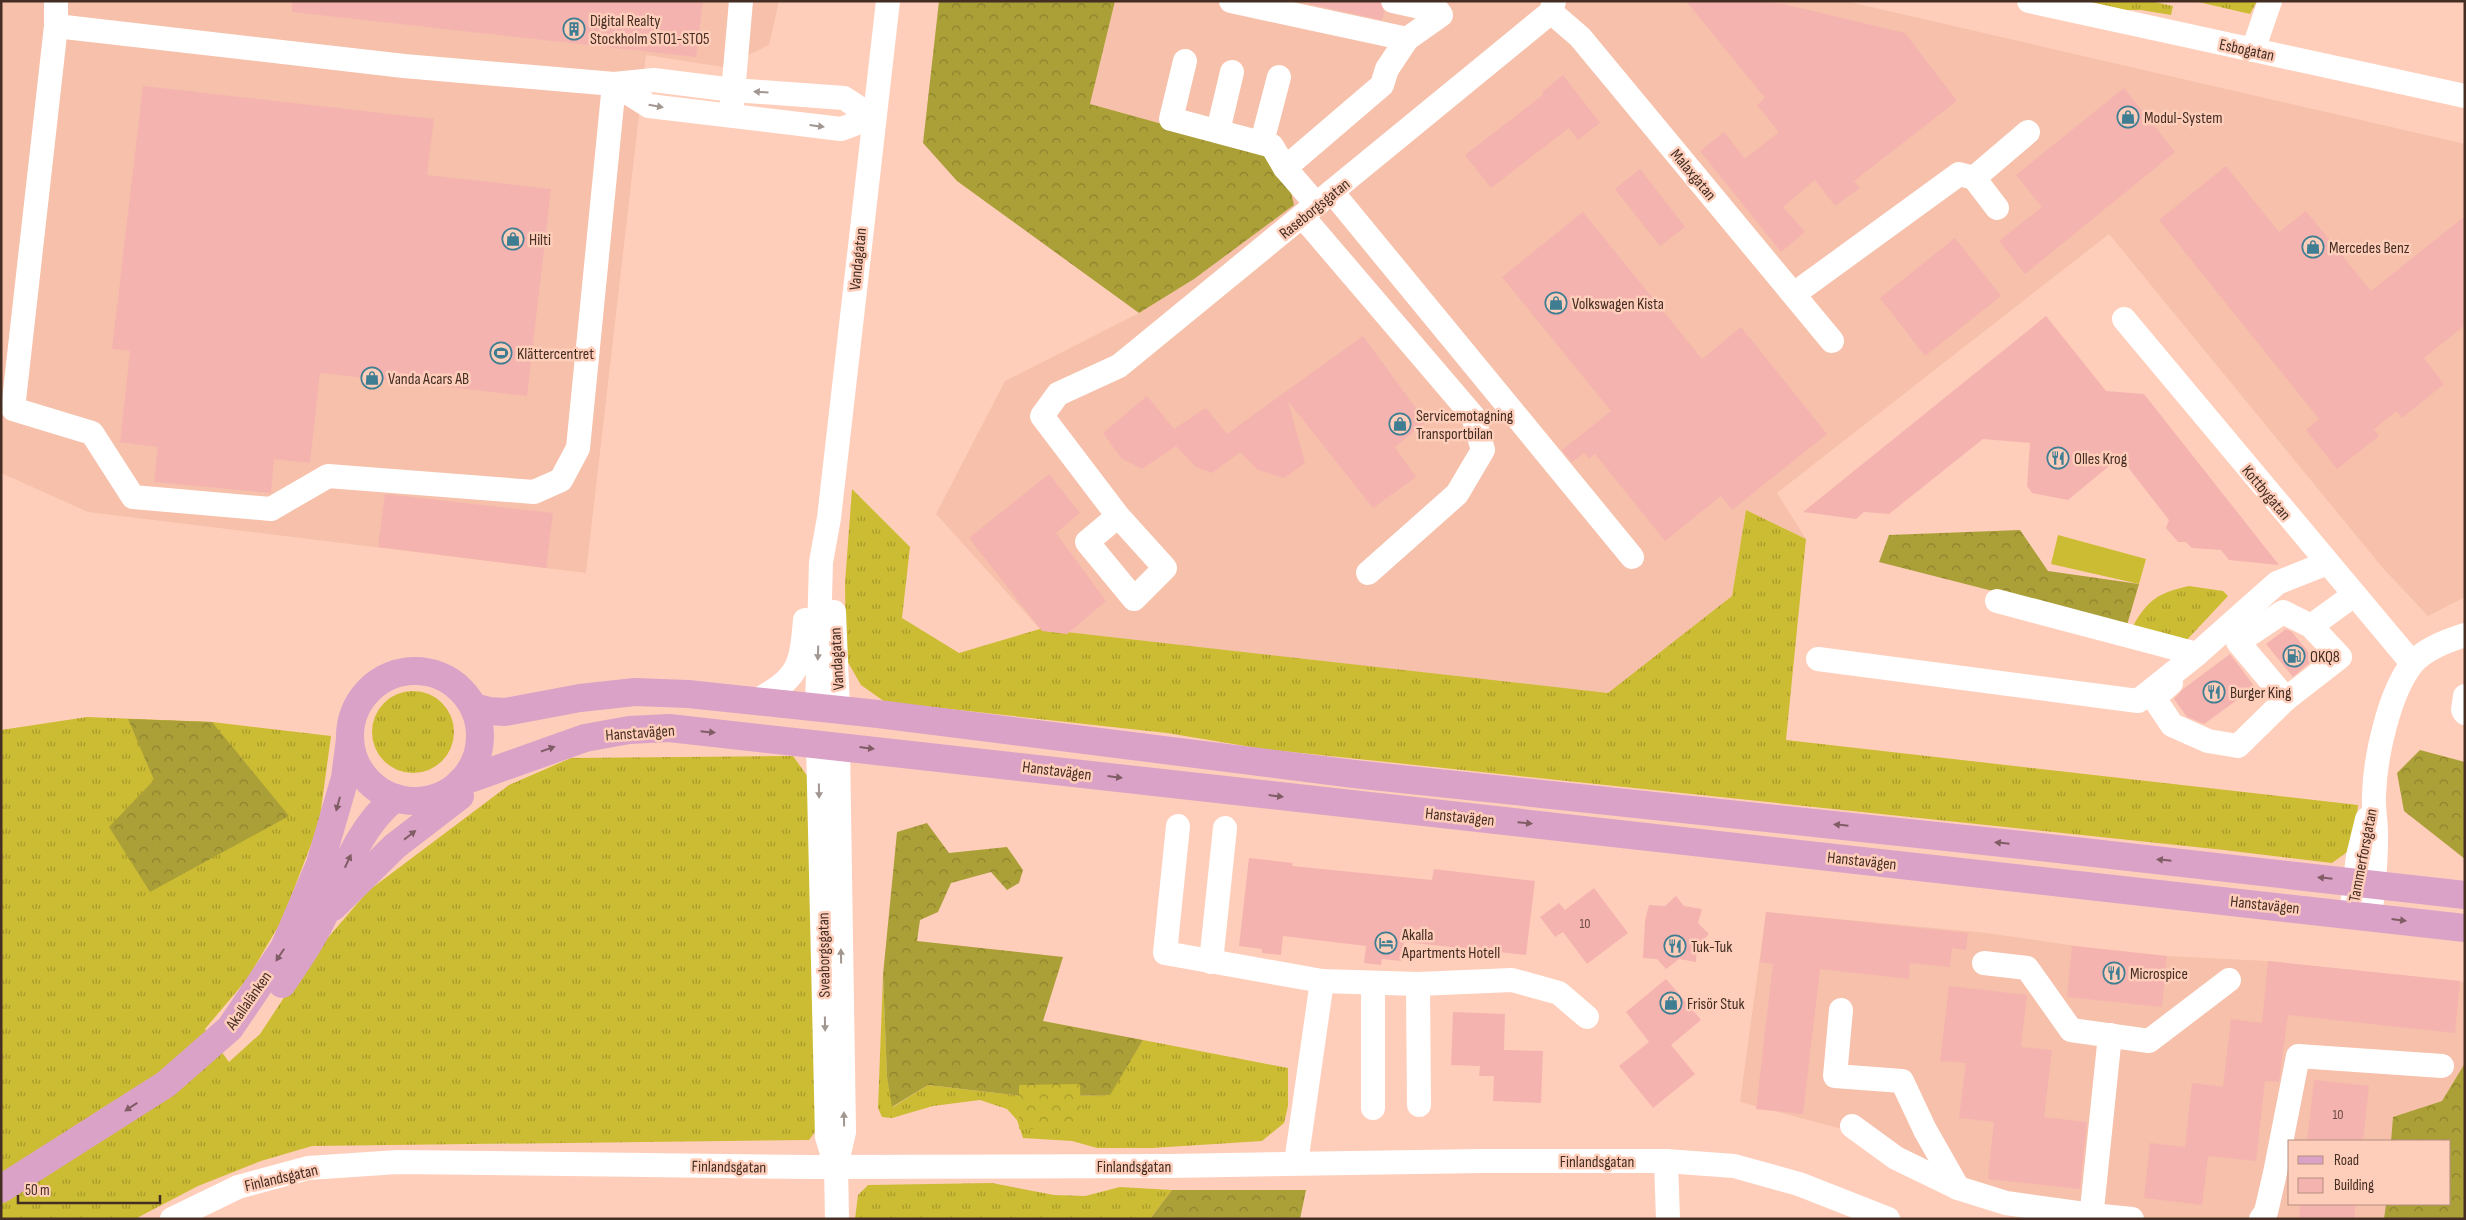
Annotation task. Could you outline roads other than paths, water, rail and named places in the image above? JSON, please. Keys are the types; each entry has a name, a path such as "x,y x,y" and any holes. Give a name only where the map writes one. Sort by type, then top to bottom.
{"main road":[{"path":"412,670 431,672 448,680 463,691 474,707 480,726 479,746 473,766 462,782 447,793 430,799 413,801 395,798 377,789 363,775 354,758 350,738 351,720 357,706 377,683 394,674 412,670"},
{"name":"Hanstavägen","path":"474,707 489,711 505,712 580,698 635,692 688,694 828,709 1364,775 2364,882 2465,895"},
{"path":"828,709 828,744"},
{"name":"Hanstavägen","path":"462,782 502,766 585,738 629,730 669,728 828,744 1290,798 2465,928"},
{"name":"Akallalänken","path":"1,1189 166,1084 230,1028 284,948 320,864 345,778 350,738"},
{"path":"324,917 396,846 502,766"},
{"name":"Akallalänken","path":"1,1210 126,1133 193,1084 254,1024 304,952 324,917 350,855 375,816 395,798"}],"street":[{"path":"56,1 56,26 13,409 92,433 133,497 271,509 328,476 534,492 561,480 578,448 614,84"},
{"path":"730,116 741,1"},
{"name":"Vandagatan","path":"828,709 821,562 829,518 873,118 888,1"},
{"path":"1231,1 1407,40"},
{"path":"1286,168 1382,86 1387,69 1407,40 1441,15 1438,11 1393,1"},
{"name":"Esbogatan","path":"2029,1 2465,96"},
{"path":"2253,50 2270,1"},
{"name":"Raseborgsgatan","path":"1118,516 1042,416 1058,394 1119,366 1318,205 1553,6"},
{"name":"Malaxgatan","path":"1553,6 1832,341"},
{"path":"56,26 404,66 614,84 654,80 733,90 844,98 873,118"},
{"path":"1186,61 1171,119 1272,146 1286,168 1318,205 1632,557"},
{"path":"1218,131 1232,72"},
{"path":"1262,142 1279,77"},
{"path":"614,84 650,106 841,129 873,118"},
{"path":"1974,178 2028,132"},
{"path":"1794,294 1959,174 1974,178 1996,208"},
{"path":"1318,205 1473,416 1483,450 1457,494 1368,574"},
{"name":"Kottbygatan","path":"2124,319 2412,663"},
{"name":"Vandagatan","path":"828,709 829,518"},
{"name":"Vandagatan","path":"756,701 768,694 798,667 802,652 808,591 821,562"},
{"path":"1818,659 2138,701 2197,654 2277,583 2327,563"},
{"path":"2310,626 2354,595"},
{"path":"1997,601 2197,654"},
{"path":"2282,612 2310,626 2340,657 2286,699 2238,746 2208,741 2172,724 2154,698 2176,678 2238,642 2282,612"},
{"name":"Tammerforsgatan","path":"2360,916 2364,882 2376,839 2374,796 2377,761 2384,729 2397,692 2412,663 2435,646 2465,635"},
{"path":"2238,642 2286,699"},
{"path":"2465,696 2463,710 2465,713"},
{"name":"Sveaborgsgatan","path":"828,744 828,1137 836,1167 837,1219"},
{"path":"1178,826 1165,953 1322,981 1418,984 1512,980 1559,993 1587,1017"},
{"path":"1211,962 1225,828"},
{"path":"1984,963 2027,968 2071,1030 2149,1040 2229,980"},
{"path":"1296,1163 1322,981"},
{"path":"1373,983 1373,1108"},
{"path":"1418,984 1419,1105"},
{"path":"1841,1010 1835,1076 1902,1081 1925,1130 1958,1188"},
{"path":"2092,1217 2110,1035"},
{"path":"2261,1219 2266,1212 2275,1173 2298,1056 2442,1066"},
{"path":"1852,1126 1896,1158 1958,1188 2006,1203 2092,1217 2132,1219"},
{"path":"1666,1161 1668,1219"},
{"name":"Finlandsgatan","path":"172,1219 238,1187 308,1168 398,1162 836,1167 1666,1161 1712,1163 1757,1172 1799,1184 1888,1219"}],"place":[{"name":"Digital Realty Stockholm STO1-STO5","path":"574,29"},
{"name":"Modul-System","path":"2128,117"},
{"name":"Hilti","path":"513,239"},
{"name":"Mercedes Benz","path":"2313,247"},
{"name":"Volkswagen Kista","path":"1556,303"},
{"name":"Klättercentret","path":"501,353"},
{"name":"Vanda Acars AB","path":"372,378"},
{"name":"Servicemotagning Transportbilan","path":"1400,424"},
{"name":"Olles Krog","path":"2058,458"},
{"name":"OKQ8","path":"2294,656"},
{"name":"Burger King","path":"2214,692"},
{"name":"Akalla Apartments Hotell","path":"1386,943"},
{"name":"Tuk-Tuk","path":"1675,946"},
{"name":"Microspice","path":"2114,973"},
{"name":"Frisör Stuk","path":"1671,1003"}]}
